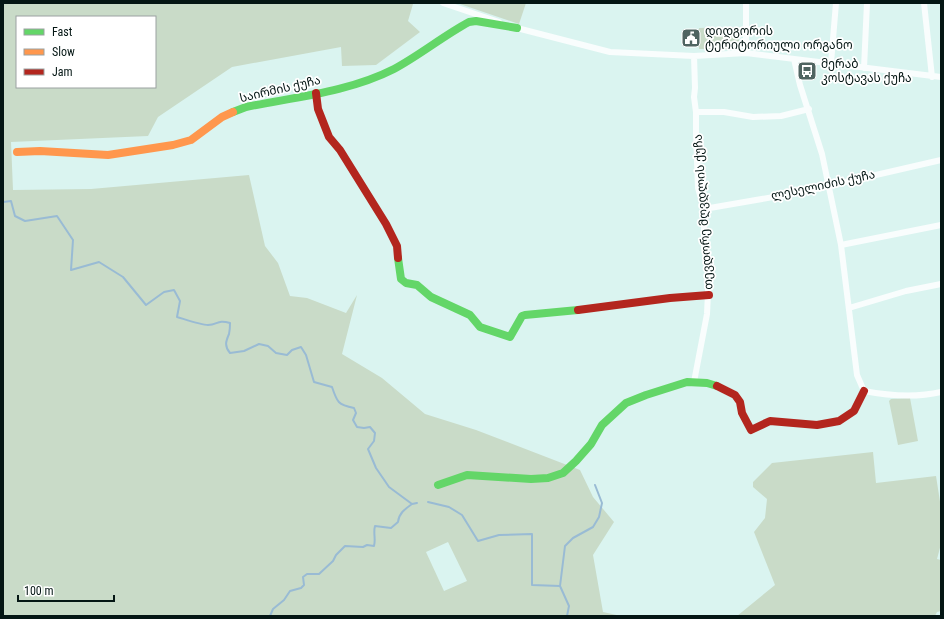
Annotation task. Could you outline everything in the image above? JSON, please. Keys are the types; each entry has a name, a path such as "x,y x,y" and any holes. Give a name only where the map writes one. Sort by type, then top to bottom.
{"street":[{"path":"443,3 517,28 610,52 694,56 746,53 941,77"},
{"path":"466,11 468,3"},
{"path":"746,3 746,53"},
{"path":"831,63 836,3"},
{"path":"864,68 867,3"},
{"path":"924,3 932,77"},
{"name":"საირმის ქუჩა","path":"17,152 40,151 108,155 173,145 191,140 222,117 246,107 361,82 393,69 469,22 517,28"},
{"name":"თევდორე მღვდლის ქუჩა","path":"694,56 694,98 696,112 698,188 704,209 704,247 709,272 707,314 694,382"},
{"path":"794,59 800,85 822,154 827,185 841,246 857,375 864,391"},
{"path":"316,93 318,109 329,136 340,150 386,224 397,246 401,279 406,283 417,286 431,298 470,315 480,327 510,337 525,313 574,310 672,297 709,295"},
{"path":"696,112 724,112 753,117 781,116 808,109"},
{"name":"ლესელიძის ქუჩა","path":"704,209 802,192 827,185 941,160"},
{"path":"841,246 941,225"},
{"path":"849,308 906,291 941,284"},
{"path":"438,485 467,475 531,479 548,478 563,473 591,444 602,424 626,403 678,384 694,382 707,383 721,387 735,394 740,402 742,413 751,430 770,421 817,424 839,420 854,411 864,391"},
{"path":"864,391 887,396 913,396 941,392"}],"green space":[{"path":"3,3 413,4 408,21 420,32 376,65 342,66 341,47 232,67 158,117 148,136 11,142 13,190 91,189 249,175 265,246 278,263 290,296 307,298 346,313 357,295 342,354 382,378 425,414 476,430 580,470 593,497 614,522 593,555 603,612 621,616 3,616","holes":["448,542 467,581 444,591 426,552"]},
{"path":"457,3 526,3 519,24"},
{"path":"739,27 739,49 699,49 699,28"},
{"path":"910,398 918,441 898,445 889,401 891,399"},
{"path":"873,452 876,483 936,476 941,508 941,544 937,559 941,560 941,611 937,612 935,616 737,616 775,585 754,532 765,518 767,499 753,487 753,482 772,463"}],"waterway":[{"path":"3,202 11,201 15,216 25,221 57,216 73,240 71,270 99,262 123,277 146,305 164,292 174,290 180,301 177,317 205,325 220,322 230,323 226,344 230,353 244,351 259,344 268,346 276,353 287,355 292,350 301,347 306,355 314,382 332,387 335,396 341,404 354,408 356,413 353,420 357,427 370,427 375,433 374,441 368,449 376,468 389,487 412,504 417,503"},
{"path":"560,586 565,546 573,538 593,527 599,517 602,503 595,485"},
{"path":"428,502 449,507 462,515 478,541 499,535 532,534 532,585 560,586 569,606 567,616"},
{"path":"270,616 273,609 284,600 290,591 301,588 304,585 303,577 307,574 319,574 333,561 336,555 345,546 374,546 375,526 391,528 398,522 403,512 412,504"}],"traffic: fast":[{"path":"233,112 246,107 322,93 377,77 404,64 469,22 476,21 517,28"},
{"path":"398,258 401,279 406,283 417,285 431,297 470,315 480,327 510,337 522,316 578,310"},
{"path":"438,485 467,475 531,479 548,478 563,473 591,444 602,425 626,403 687,382 707,383 717,386"}],"traffic: slow":[{"path":"17,152 40,151 108,155 173,145 191,140 222,117 233,112"}],"traffic: jam":[{"path":"316,93 318,109 329,137 340,150 386,224 397,246 398,258"},
{"path":"578,310 670,298 709,295"},
{"path":"717,386 735,395 740,402 742,413 751,430 770,421 817,425 839,421 854,411 864,391"}],"place":[{"name":"დიდგორის ტერიტორიული ორგანო","path":"691,38"},
{"name":"მერაბ კოსტავას ქუჩა","path":"807,71"}]}
